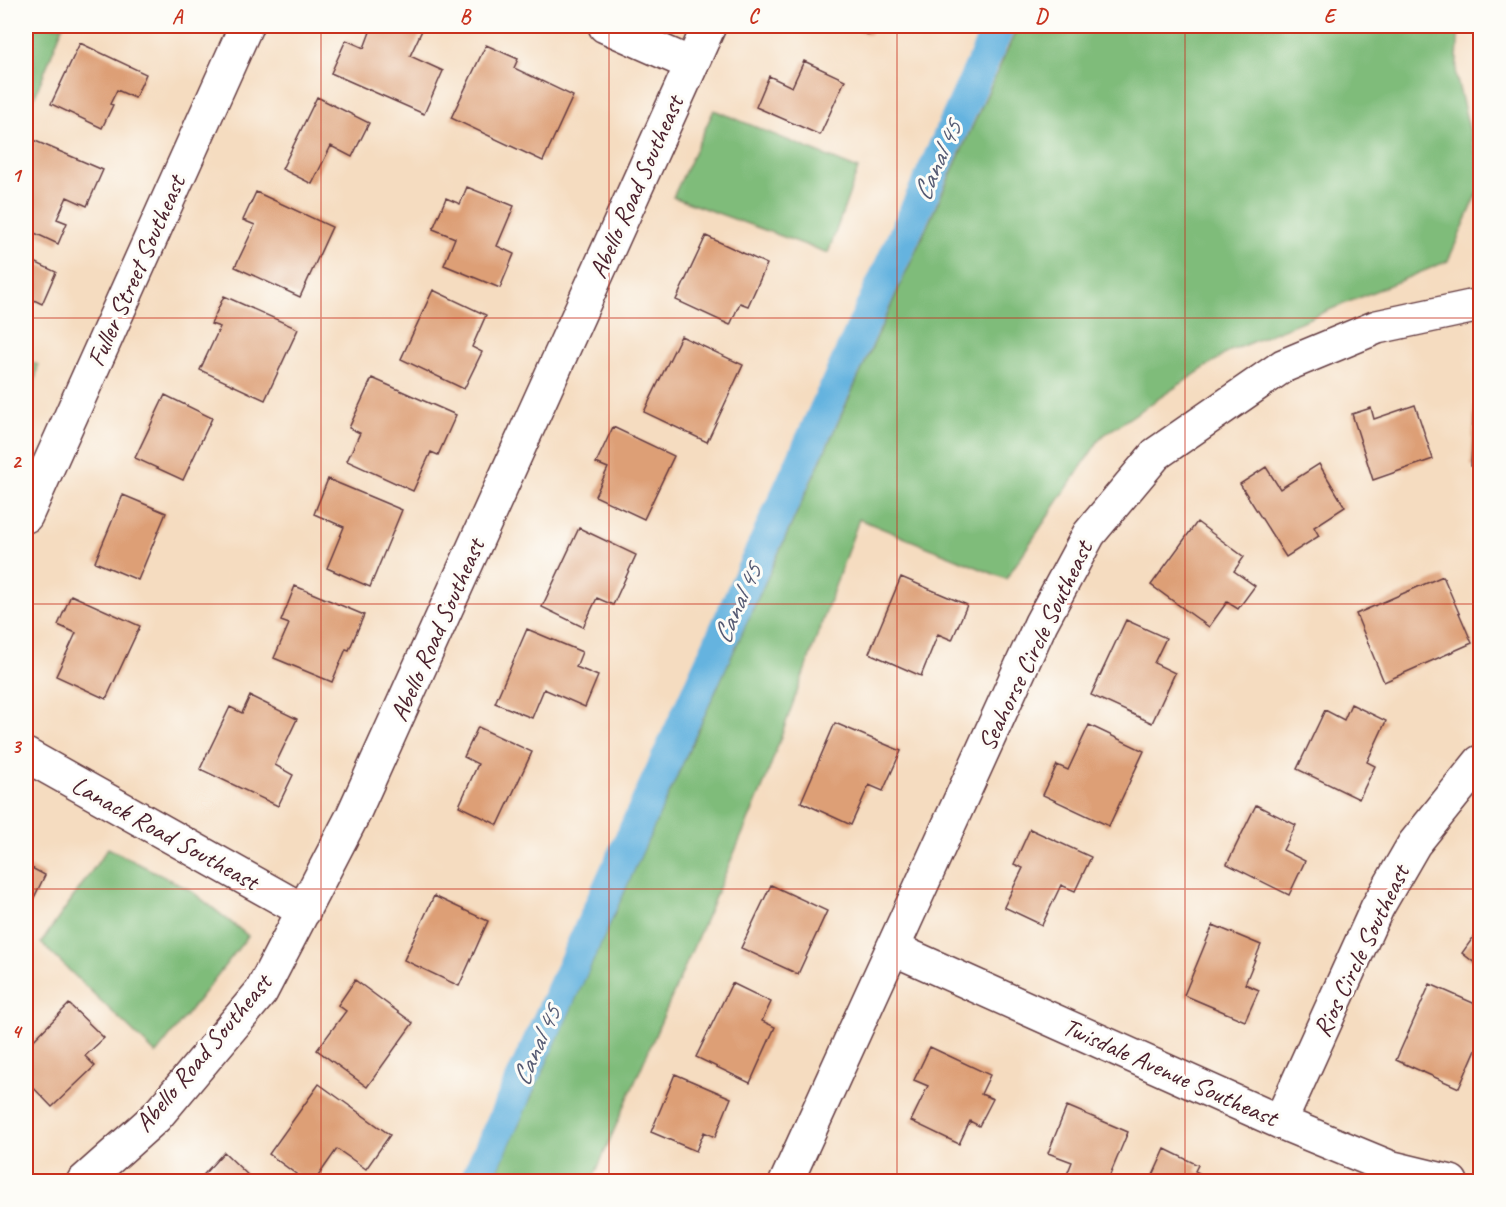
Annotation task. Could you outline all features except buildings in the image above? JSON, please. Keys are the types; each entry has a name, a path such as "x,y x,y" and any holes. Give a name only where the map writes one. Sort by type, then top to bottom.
{"street":[{"name":"Fuller Street Southeast","path":"26,516 246,26"},
{"path":"605,26 691,64"},
{"name":"Abello Road Southeast","path":"83,1182 156,1117 261,992 353,815 709,26"},
{"name":"Seahorse Circle Southeast","path":"786,1182 1047,614 1089,534 1156,454 1283,366 1377,327 1480,304"},
{"name":"Lanack Road Southeast","path":"26,755 304,911"},
{"name":"Rios Circle Southeast","path":"1280,1122 1377,908 1414,844 1480,762"},
{"name":"Twisdale Avenue Southeast","path":"894,949 1280,1122 1389,1167 1451,1182"}],"green space":[{"path":"26,26 63,26 26,118"},
{"path":"1018,26 1459,26 1456,76 1480,172 1480,188 1448,261 1230,351 1101,437 1006,579 859,519 764,784 592,1181 493,1181"},
{"path":"714,110 858,169 828,253 673,197"},
{"path":"26,360 38,365 26,430"},
{"path":"108,848 190,890 248,936 156,1054 41,943"}],"waterway":[{"name":"Canal 45","path":"475,1182 999,26"}]}
